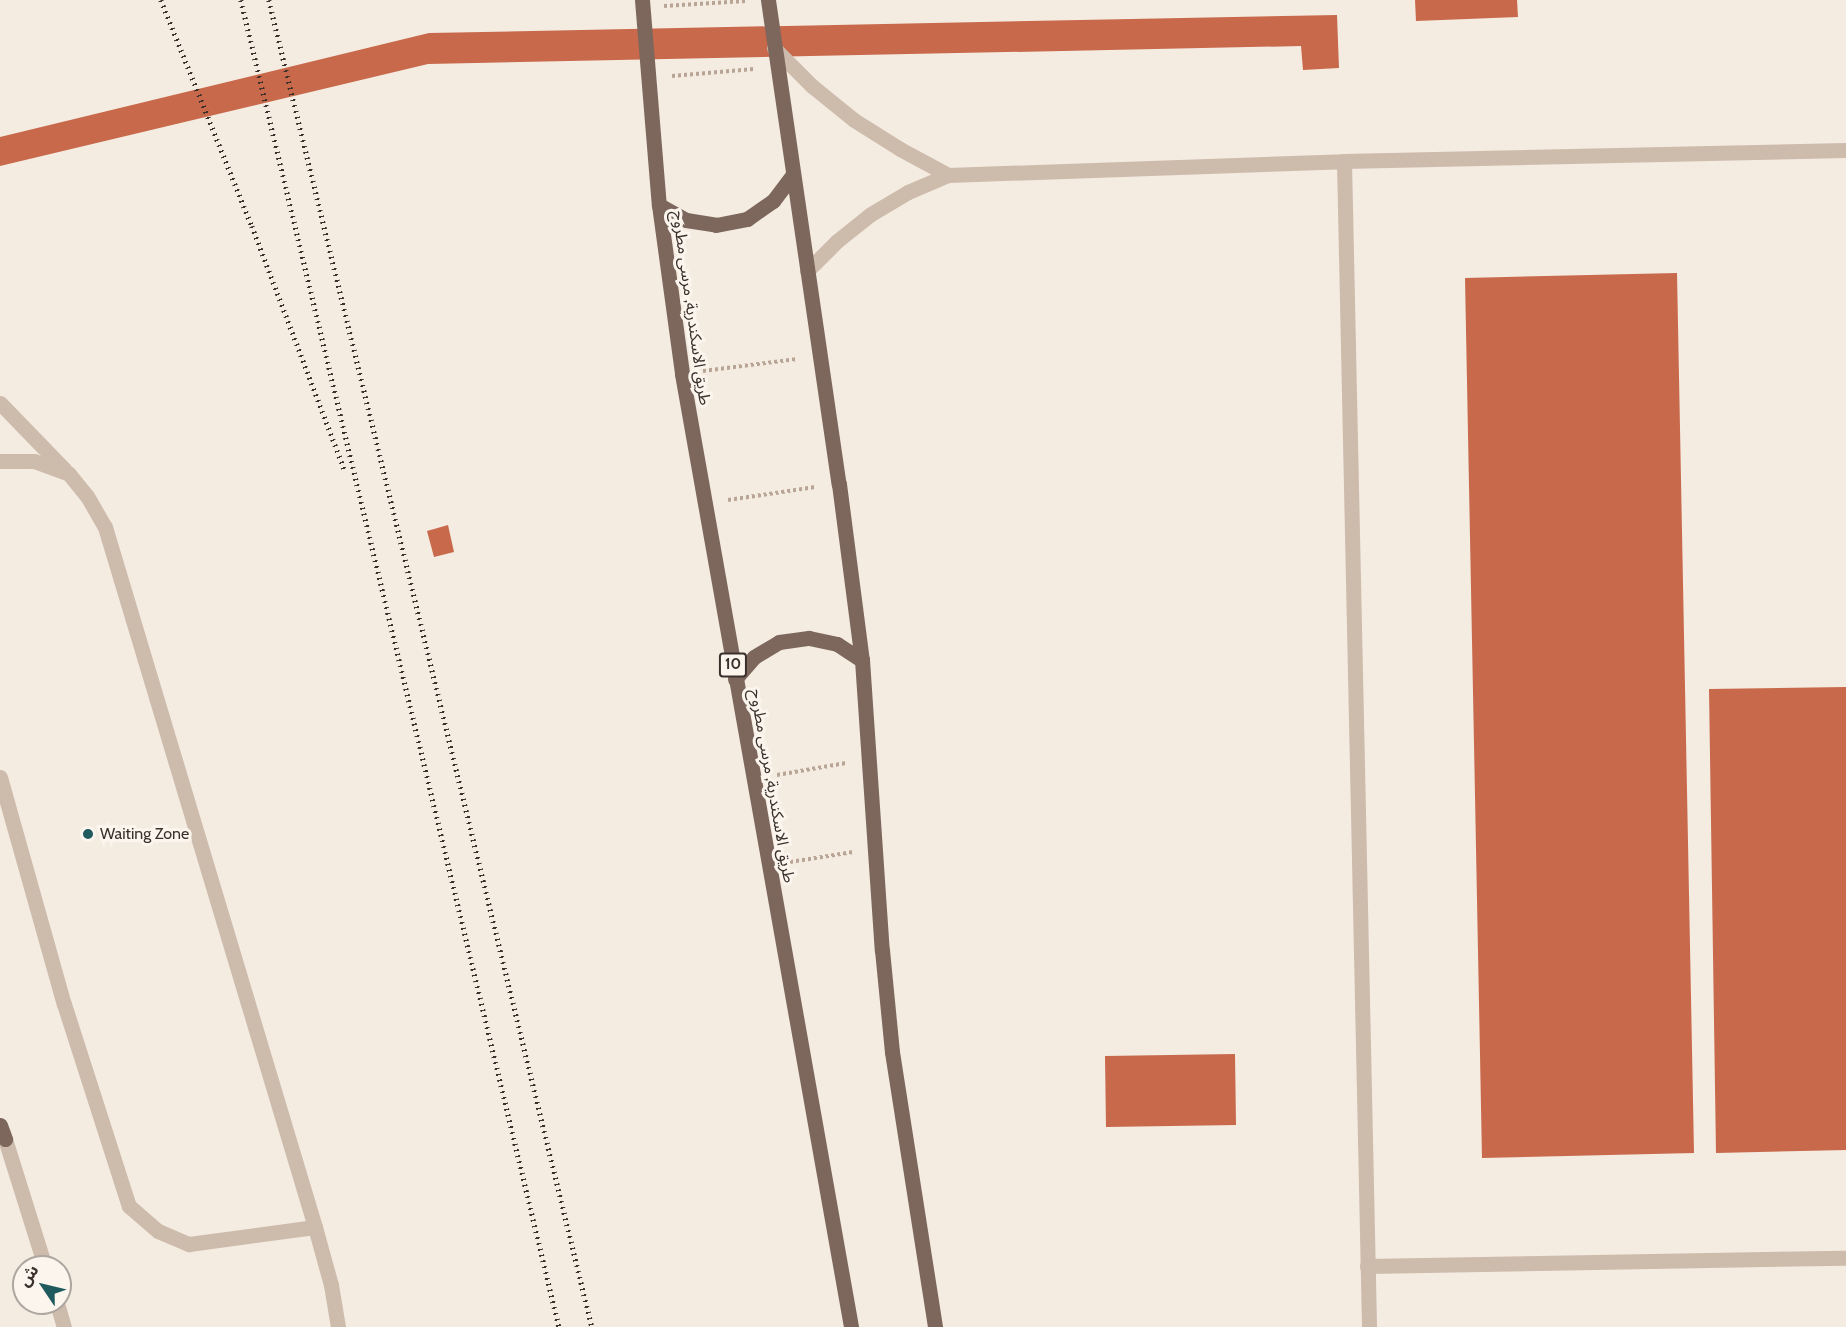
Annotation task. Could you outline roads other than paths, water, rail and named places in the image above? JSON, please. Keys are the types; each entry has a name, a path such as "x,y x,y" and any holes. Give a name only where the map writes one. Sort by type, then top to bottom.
{"main road":[{"path":"768,0 776,68 839,484 862,660 892,1052 935,1327"},
{"name":"طريق الاسكندرية, مرسى مطروح","path":"642,4 658,205 682,374 703,503 851,1327"},
{"path":"658,205 686,220 716,225 747,219 773,201 792,176"},
{"path":"735,679 754,657 779,642 809,638 837,644 862,660"}],"street":[{"path":"774,48 812,86 854,120 948,175"},
{"path":"807,271 837,241 871,214 908,192 948,175 1344,161 1846,150"},
{"path":"1344,161 1368,1327"},
{"path":"0,403 69,474 87,496 105,527 315,1227 331,1285 339,1327"},
{"path":"0,461 34,461 69,474"},
{"path":"0,777 64,1004 129,1206 158,1231 189,1244 315,1227"},
{"path":"2,1132 41,1255"},
{"path":"1367,1266 1846,1258"}],"railway":[{"path":"161,0 252,226 345,471"},
{"path":"241,0 559,1327"},
{"path":"269,0 592,1327"}],"place":[{"name":"Waiting Zone","path":"88,834"}]}
